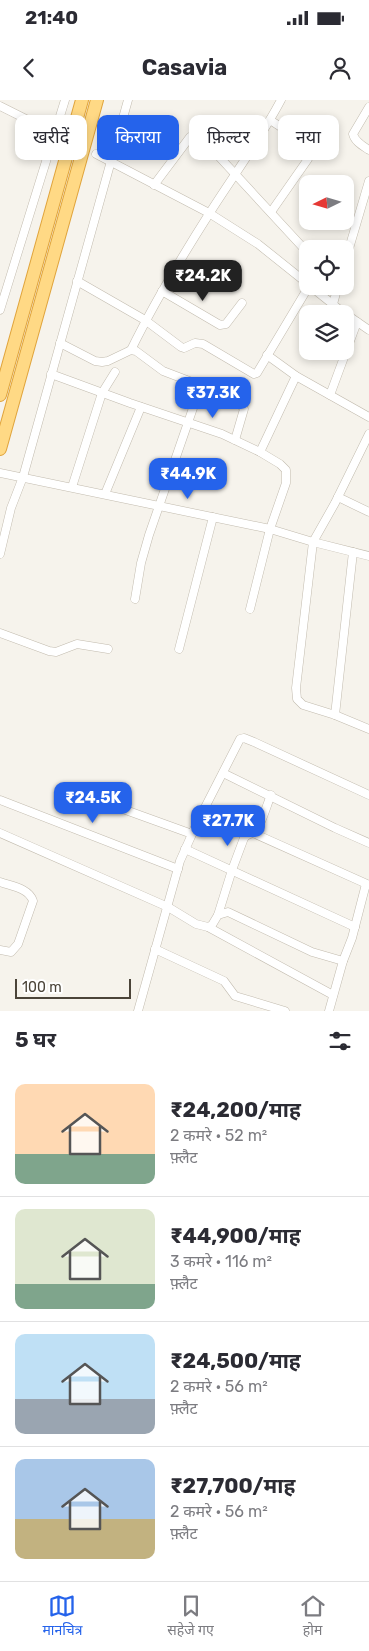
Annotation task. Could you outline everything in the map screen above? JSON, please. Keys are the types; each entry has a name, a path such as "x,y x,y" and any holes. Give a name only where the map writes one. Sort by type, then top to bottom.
{"highway":[{"path":"0,395 82,100"},
{"path":"0,449 98,100"}],"street":[{"path":"60,115 65,100"},
{"path":"0,554 11,508 23,477 128,100"},
{"path":"60,343 94,361 102,362 131,350 145,320 162,291 281,100"},
{"path":"0,106 19,115"},
{"path":"369,107 353,134 357,142 369,150"},
{"path":"270,120 307,144 310,152 308,159 271,212"},
{"path":"154,185 190,137 195,134 199,135 299,243"},
{"path":"96,154 209,213 258,244 299,277"},
{"path":"0,310 2,298 45,160"},
{"path":"353,240 365,208 369,181"},
{"path":"77,281 145,320 181,347 184,348 195,343 203,344 251,374 257,373 303,295"},
{"path":"162,291 220,325 226,324 242,304"},
{"path":"322,295 369,330"},
{"path":"333,304 336,295"},
{"path":"330,396 357,322"},
{"path":"131,350 136,351 163,371 218,392 242,406 244,409 243,415 235,440"},
{"path":"267,355 296,376 369,417"},
{"path":"72,487 102,393 115,372"},
{"path":"52,374 141,407 211,430 260,452 280,464 286,470 288,477 270,529 250,609"},
{"path":"260,452 296,376"},
{"path":"135,599 145,547 201,385"},
{"path":"106,494 141,407"},
{"path":"369,434 313,542 296,695 303,705 369,729"},
{"path":"0,473 270,529 369,556"},
{"path":"338,497 369,512"},
{"path":"179,649 213,517"},
{"path":"335,716 353,552"},
{"path":"0,633 49,651 56,652 77,644 108,649"},
{"path":"138,1011 185,849 240,739 244,738 369,795"},
{"path":"223,773 369,842"},
{"path":"208,927 212,925 218,915 244,838 246,835 253,833 257,828 271,795"},
{"path":"0,800 178,869"},
{"path":"120,808 192,834"},
{"path":"0,833 168,907 196,924 208,927 333,995"},
{"path":"253,833 368,884 348,951 342,961 329,1011"},
{"path":"185,849 356,927"},
{"path":"0,882 26,891 33,901 15,949 11,952 0,950"},
{"path":"218,915 228,912 312,952 342,961"},
{"path":"155,949 224,981 235,996 285,1011"}]}
